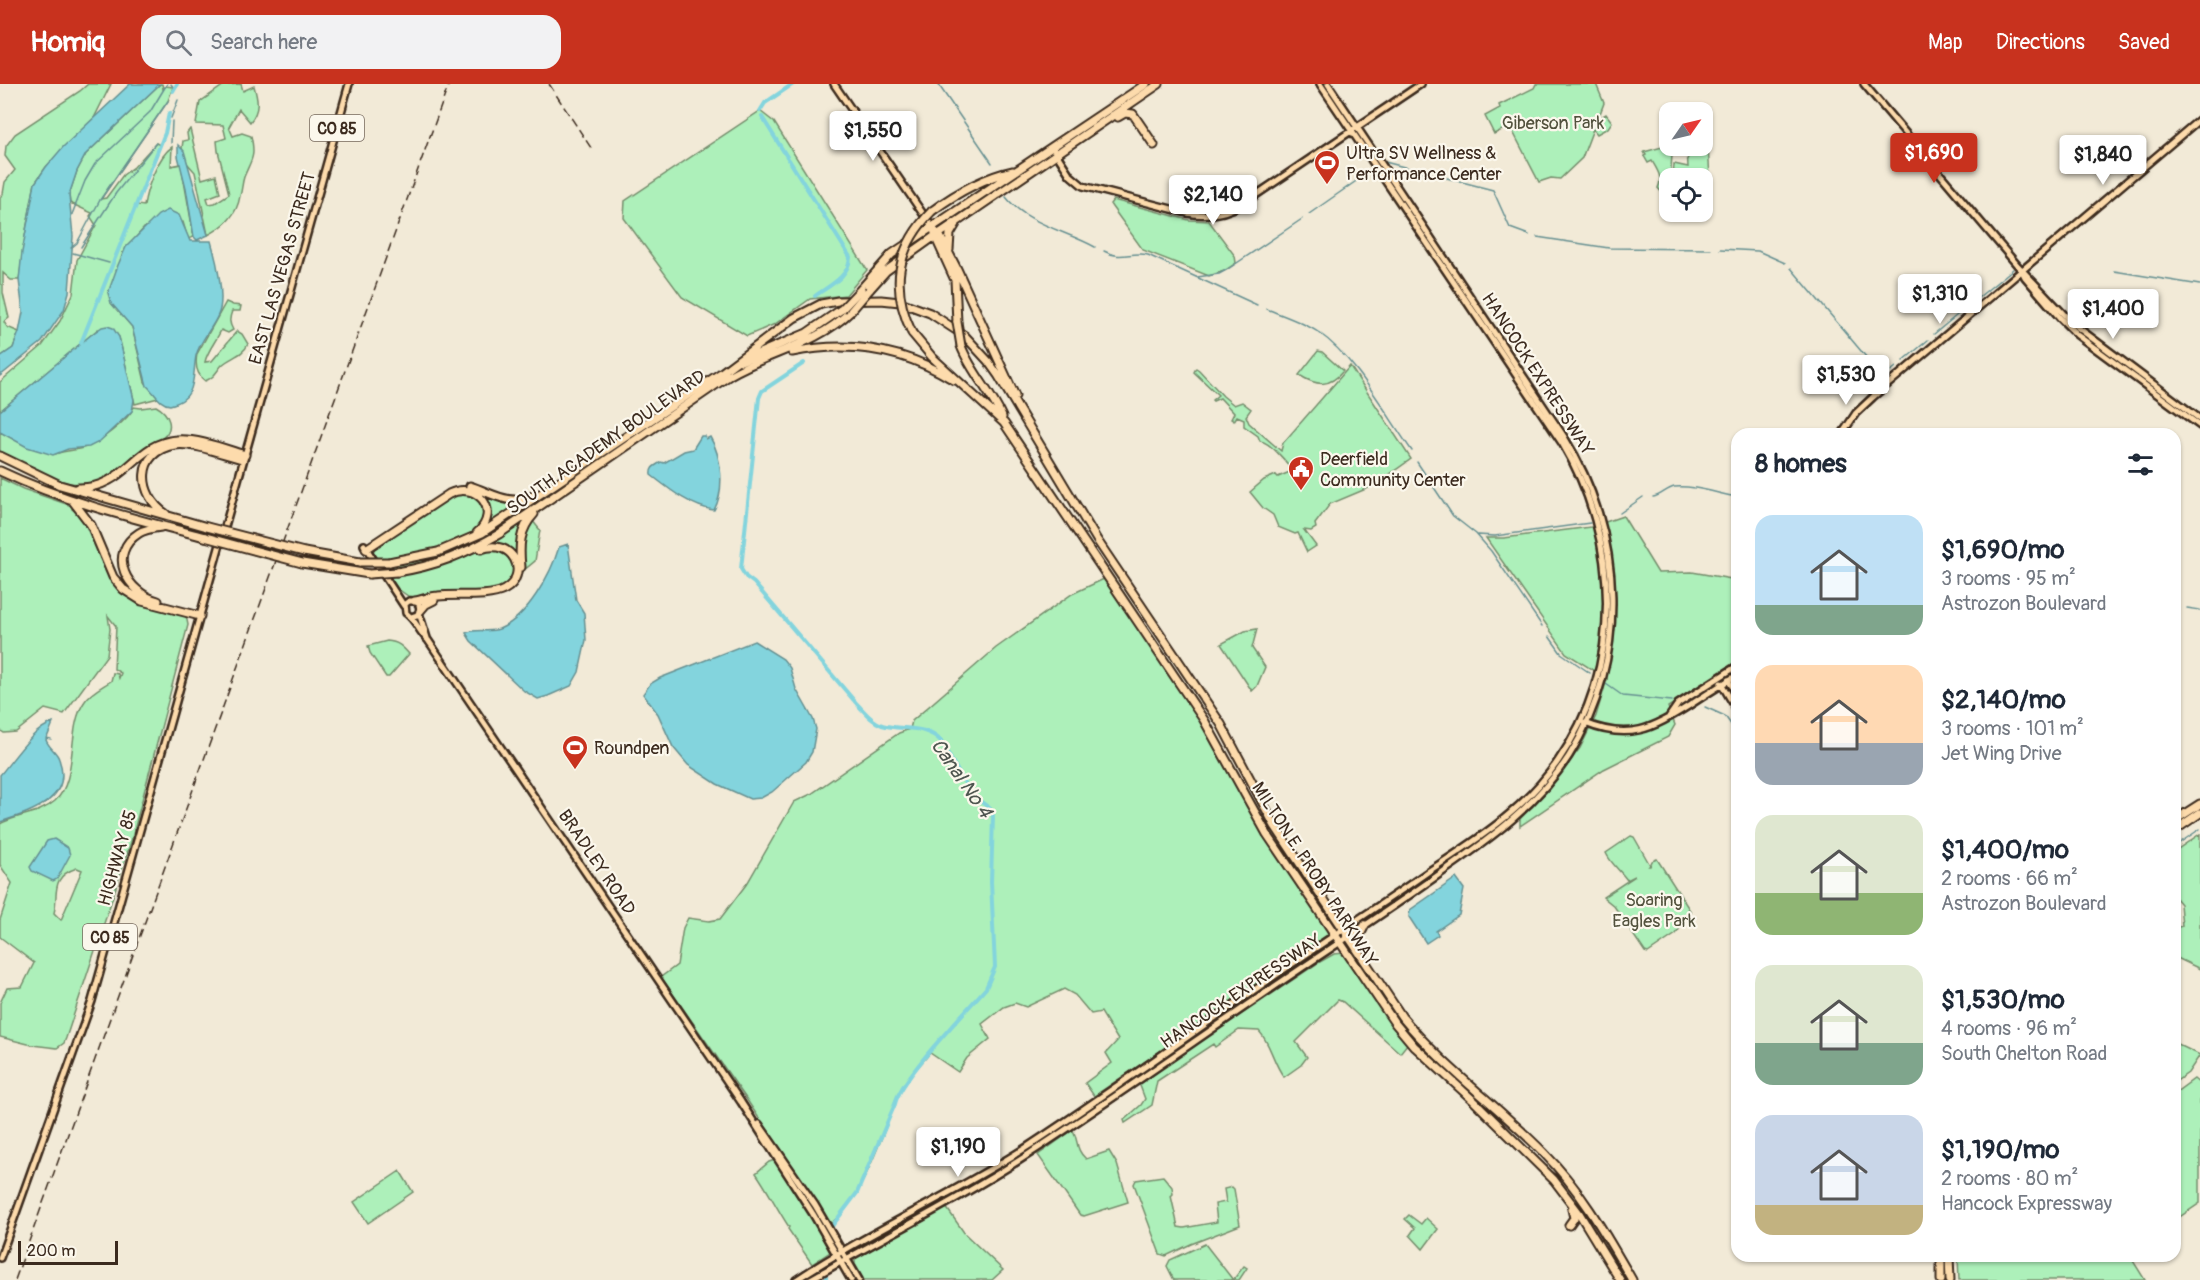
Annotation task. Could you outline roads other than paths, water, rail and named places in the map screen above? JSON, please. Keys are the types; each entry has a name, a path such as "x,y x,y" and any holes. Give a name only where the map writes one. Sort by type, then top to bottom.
{"highway":[{"name":"SOUTH ACADEMY BOULEVARD","path":"0,456 60,485 304,552 360,562 389,562 416,558 442,550 482,533 721,373 753,355 807,333 842,309 886,271 1146,84"},
{"name":"SOUTH ACADEMY BOULEVARD","path":"0,471 35,488 72,500 302,563 369,574 425,568 477,547 730,375 801,345 825,332 851,311 892,254 1018,170 1101,124 1159,84"},
{"path":"1101,124 1125,113 1131,113 1154,145"},
{"path":"1004,423 971,390 924,349 912,333 901,305 900,269 908,242 932,211 956,195 1002,174 1018,170"},
{"path":"949,253 950,234 960,219"},
{"path":"937,235 949,253 1029,428"},
{"path":"937,235 955,280 957,322 962,346 974,373 998,408 1004,423"},
{"path":"721,373 794,318 821,304 858,299 900,302 930,314 965,336 988,361 1029,428"},
{"path":"772,356 834,346 873,349 923,363 971,390"},
{"name":"MILTON E. PROBY PARKWAY","path":"1004,423 1204,720 1267,834 1404,1035 1546,1171 1568,1198 1620,1280"},
{"name":"MILTON E. PROBY PARKWAY","path":"1029,428 1097,540 1214,713 1275,826 1402,1017 1416,1034 1531,1140 1562,1172 1588,1206 1632,1280"},
{"path":"60,485 80,488 101,485 120,474 154,446 176,440 189,440 244,457"},
{"path":"174,518 153,503 145,489 148,462 157,452 182,444 244,457"},
{"path":"365,547 456,486 471,487 512,501 547,491"},
{"path":"365,547 453,492 466,490 474,493 486,506 486,522 476,533 442,550"},
{"path":"72,500 91,525 113,577 123,589 142,601 200,614"},
{"path":"419,612 432,601 494,597 510,591 520,574 519,545 522,530 546,502"},
{"path":"164,526 138,533 127,546 122,564 128,581 145,597 200,614"},
{"path":"413,601 435,596 498,592 511,584 516,571 516,563 507,549 495,545 479,549 446,564 425,568"},
{"path":"2181,816 2200,804"},
{"path":"2181,826 2200,813"},
{"path":"1360,954 1359,937 1365,925"},
{"path":"1546,1171 1547,1177 1573,1210 1574,1218 1569,1225 1583,1226 1591,1238 1596,1241"},
{"path":"1941,1262 1941,1280"},
{"path":"1949,1262 1950,1280"}],"main road":[{"name":"EAST LAS VEGAS STREET","path":"244,457 349,84"},
{"path":"834,84 937,235"},
{"name":"HANCOCK EXPRESSWAY","path":"1320,84 1354,129"},
{"name":"HANCOCK EXPRESSWAY","path":"809,1280 1029,1154 1348,937 1488,840 1525,810 1568,758 1583,722 1598,671 1604,643 1607,609 1601,540 1588,497 1562,443 1354,129 1328,84"},
{"path":"1054,150 1072,177 1083,186 1153,206 1196,215 1210,215 1226,212 1238,206 1420,84"},
{"path":"1864,84 2022,270 2081,331 2200,419"},
{"path":"1846,428 1862,407 2200,120"},
{"path":"2022,270 2025,277 2070,328 2200,426"},
{"name":"HIGHWAY 85","path":"0,1258 92,1001 244,457"},
{"name":"BRADLEY ROAD","path":"365,547 406,613 411,616 422,635 428,640 741,1102 813,1214 851,1280"},
{"name":"BRADLEY ROAD","path":"392,588 419,604 419,612 428,640"},
{"path":"404,607 413,601"},
{"path":"411,616 419,612"},
{"path":"1666,720 1678,704 1731,669"},
{"path":"1721,675 1731,683"},
{"path":"1721,675 1721,685 1731,701"},
{"path":"1583,722 1603,730 1625,733 1644,730 1666,720 1729,680"},
{"name":"HANCOCK EXPRESSWAY","path":"796,1280 1027,1147 1343,929 1478,839 1508,816 1555,765 1583,722"},
{"name":"BRADLEY ROAD","path":"741,1102 815,1205 859,1280"},
{"path":"948,1201 951,1196 992,1168"},
{"path":"907,1224 942,1200 944,1195"}],"water":[{"path":"130,84 160,84 86,154 77,171 69,195 73,236 69,292 64,310 42,342 0,376 0,357 13,348 23,312 19,280 35,183 63,147"},
{"path":"178,145 184,151 208,235 197,240 194,237 178,156"},
{"path":"168,210 179,215 190,241 211,241 221,299 218,315 196,356 192,386 185,398 170,405 160,400 147,386 132,327 111,303 108,293 126,247 158,215"},
{"path":"107,326 113,328 119,337 134,400 132,411 99,442 89,447 68,449 53,455 27,447 0,432 0,411 92,334"},
{"path":"701,436 705,436 706,439 710,437 717,454 721,474 720,493 714,510 689,501 651,475 652,468 661,462 664,463 684,451 693,449"},
{"path":"568,544 576,600 584,613 586,640 579,672 571,686 538,699 524,691 471,641 466,633 499,629 519,615 544,582 559,547"},
{"path":"754,641 783,659 790,668 796,689 816,729 812,752 806,762 772,792 761,798 750,799 717,784 688,765 673,747 658,714 643,694 650,684 660,678"},
{"path":"53,723 46,740 59,759 62,773 60,785 55,794 46,802 24,814 0,822 0,775 31,737"},
{"path":"54,839 68,848 70,855 57,879 53,881 32,871 30,867 47,841"},
{"path":"1456,878 1464,889 1459,915 1436,931 1438,935 1426,943 1409,917 1410,910"}],"waterway":[{"path":"71,217 85,181 95,164 150,112 167,84"},
{"path":"173,91 177,84"},
{"name":"Canal No 4","path":"760,111 765,103 793,84"},
{"path":"938,84 992,163"},
{"path":"171,118 178,100"},
{"path":"71,248 77,243 100,200 168,101"},
{"path":"81,343 165,133 169,113"},
{"name":"Canal No 4","path":"762,117 850,257 849,264 842,275 815,296"},
{"path":"171,143 172,121"},
{"path":"81,247 116,193 156,143"},
{"path":"1385,162 1493,190 1510,228 1529,235"},
{"path":"1309,214 1372,170"},
{"path":"1006,197 1025,214 1095,247"},
{"path":"1197,277 1219,274 1302,219"},
{"path":"1537,237 1609,248 1711,249"},
{"path":"1720,249 1758,251 1785,263"},
{"path":"1104,251 1121,256 1148,255 1257,305"},
{"path":"73,253 109,263"},
{"path":"1791,268 1883,377 1896,367"},
{"path":"1934,334 2013,269"},
{"path":"2114,271 2200,285"},
{"path":"1267,309 1306,325 1332,343 1369,387 1412,451"},
{"path":"1903,361 1928,340"},
{"name":"Canal No 4","path":"804,363 762,391 759,398 741,569 872,719 878,724 890,727 928,732 941,741 967,786 989,808 993,816 991,882 995,967 986,988 950,1028 899,1093 857,1193 832,1226"},
{"path":"1417,462 1453,516 1476,534 1491,551 1542,626"},
{"path":"1653,497 1674,487 1698,488 1731,496"},
{"path":"1620,513 1643,497"},
{"path":"1478,535 1495,536 1590,523"},
{"path":"2187,608 2200,610"},
{"path":"1549,636 1561,653 1590,673"},
{"path":"1606,684 1623,696 1672,701"},
{"path":"1705,707 1725,716 1731,724"},
{"path":"46,738 51,739"},
{"path":"2181,842 2200,829"}],"railway":[{"path":"15,1280 449,84"},
{"path":"549,84 593,151"}],"place":[{"name":"Ultra SV Wellness & Performance Center","path":"1327,186"},
{"name":"Deerfield Community Center","path":"1301,492"},
{"name":"Roundpen","path":"575,771"}],"park label":[{"name":"Giberson Park","path":"1553,123"},
{"name":"Soaring Eagles Park","path":"1654,910"}]}
